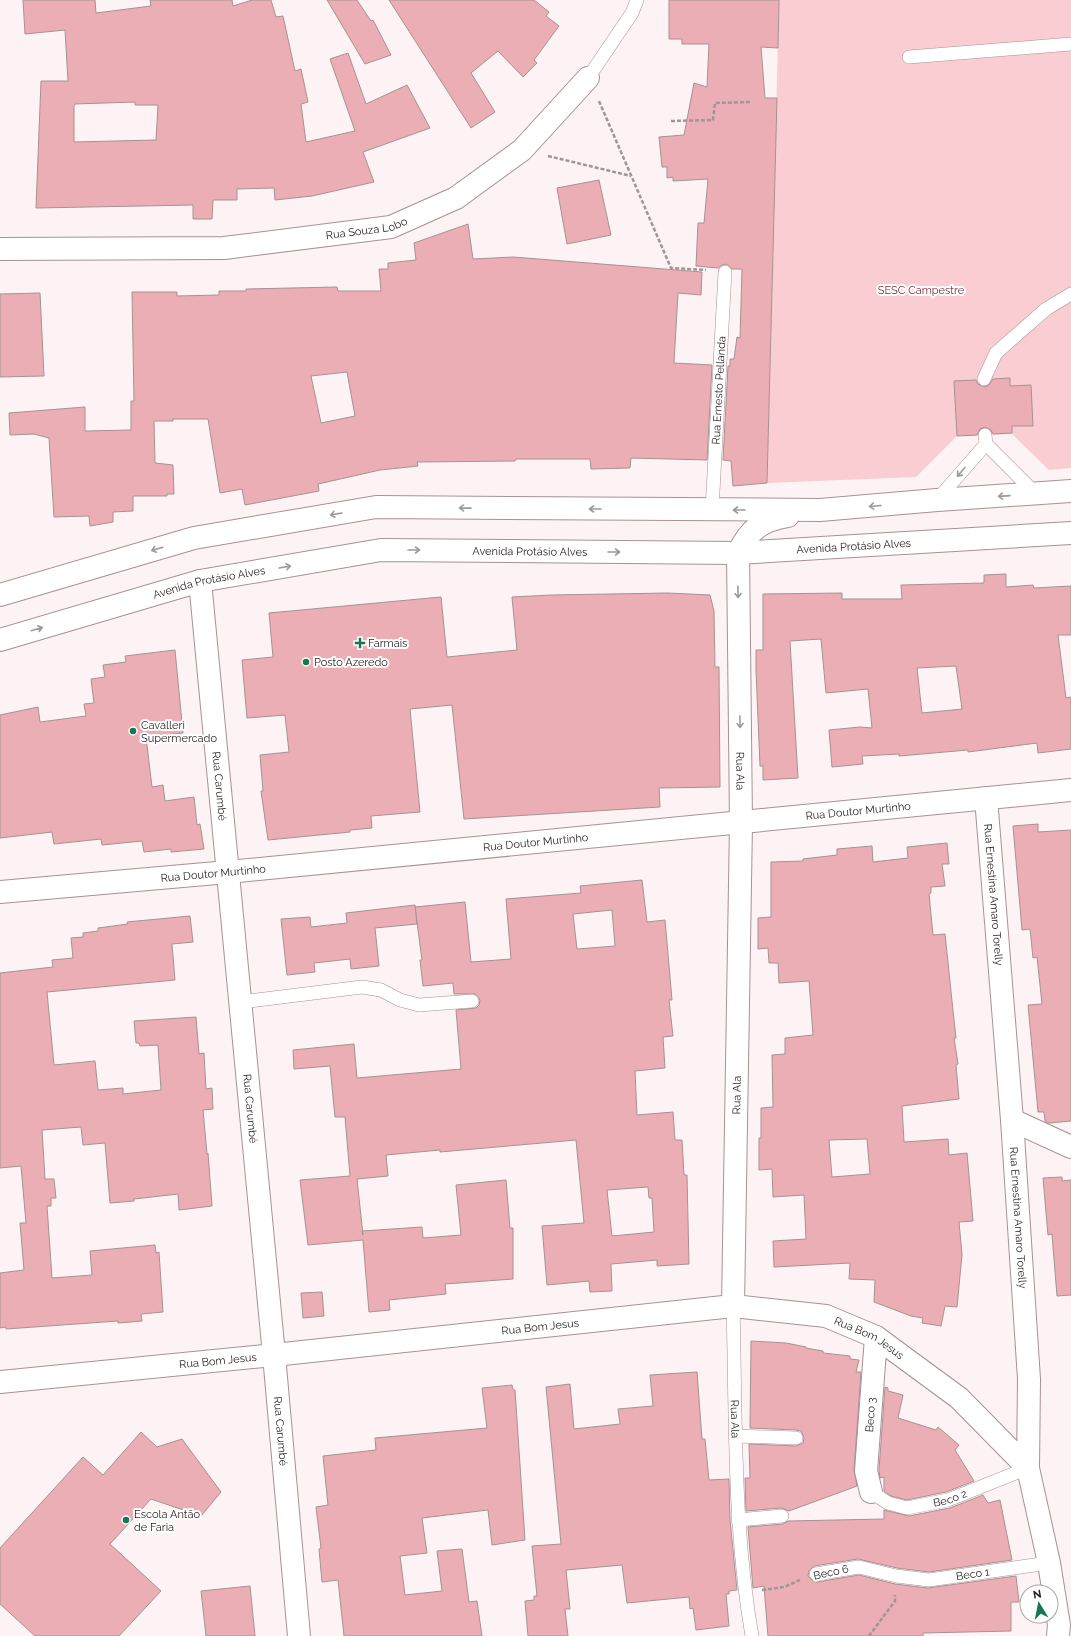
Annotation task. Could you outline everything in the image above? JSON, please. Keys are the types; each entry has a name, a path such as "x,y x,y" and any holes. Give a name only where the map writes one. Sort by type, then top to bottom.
{"street":[{"name":"Rua Souza Lobo","path":"0,249 224,248 391,227 456,198 522,150 588,78"},
{"path":"0,595 194,538 376,507 820,510 1071,491"},
{"path":"738,553 744,540 753,529 765,522 776,518 820,510"},
{"name":"Avenida Protásio Alves","path":"0,640 200,581 381,550 738,553 1071,533"},
{"name":"Rua Ala","path":"734,1306 741,823 738,553"},
{"name":"Rua Carumbé","path":"200,581 241,1002 299,1636"},
{"name":"Rua Doutor Murtinho","path":"0,892 228,872 1071,790"},
{"name":"Rua Ernestina Amaro Torelly","path":"986,798 1012,1120 1029,1379 1028,1468 1048,1563 1059,1625 1058,1636"},
{"path":"1012,1120 1071,1147"},
{"name":"Rua Bom Jesus","path":"0,1382 274,1355 734,1306 826,1316 876,1338 959,1398 1028,1468"},
{"name":"Beco 3","path":"872,1492 866,1471 876,1338"}],"lane":[{"name":"Rua Souza Lobo","path":"588,78 632,13 637,0"},
{"path":"909,58 1071,44"},
{"name":"Rua Ernesto Pellanda","path":"712,510 725,272"},
{"path":"984,379 996,353 1046,309 1071,294"},
{"path":"937,500 986,439 1036,494"},
{"path":"241,1002 362,987 381,990 400,1000 419,1005 472,1001"},
{"name":"Rua Ala","path":"734,1306 738,1520 744,1592 752,1636"},
{"path":"736,1436 796,1438"},
{"name":"Beco 2","path":"872,1492 888,1503 907,1508 948,1500 1028,1468"},
{"path":"738,1520 782,1516"},
{"name":"Beco 1","path":"896,1576 929,1580 1048,1563"},
{"name":"Beco 6","path":"816,1574 859,1567 896,1576"}],"path":[{"path":"588,78 671,268 725,272"},
{"path":"671,121 713,120 715,103 750,102"},
{"path":"522,150 631,176"},
{"name":"Beco 6","path":"744,1592 784,1587 816,1574"},
{"path":"869,1636 895,1601 896,1576"}],"green space":[{"name":"SESC Campestre","path":"779,0 1071,0 1071,468 1049,470 1012,434 957,436 916,477 767,483"}],"building":[{"path":"23,0 95,0 96,13 151,6 150,0 232,0 233,6 252,0 271,0 276,17 283,16 295,71 301,69 308,102 301,104 306,142 355,131 330,59 348,53 366,104 407,85 430,128 363,152 374,182 312,196 275,200 274,188 237,189 237,200 213,200 212,219 193,219 193,205 36,208 41,81 68,81 65,30 25,34","holes":["135,102 135,105 158,105 156,140 74,142 75,104"]},
{"path":"327,0 357,0 371,21 373,20 391,55 365,64"},
{"path":"389,0 534,0 549,12 546,16 559,26 534,60 537,63 523,77 498,51 471,73 495,112 471,128"},
{"path":"669,0 779,0 778,48 761,47 765,98 777,98 767,483 733,486 731,461 723,460 728,366 730,366 730,359 734,359 737,337 740,338 742,269 732,269 726,264 718,268 696,266 698,223 704,223 708,179 673,181 673,177 667,178 667,167 662,167 659,137 684,135 694,83 707,87 709,44 682,44 682,39 669,39"},
{"path":"599,180 611,235 567,244 557,188"},
{"path":"468,224 473,259 513,257 702,272 701,295 678,293 674,363 712,365 707,460 631,458 630,468 591,469 590,459 516,459 515,461 417,462 418,466 380,470 318,484 319,491 245,505 242,489 220,493 208,419 173,419 173,421 154,421 155,463 173,465 174,494 167,494 167,496 133,496 133,511 113,512 113,522 90,526 89,516 54,517 49,438 34,434 10,435 9,413 85,407 85,431 131,430 131,401 134,401 132,292 177,292 177,296 219,295 219,291 246,291 246,289 337,287 338,291 381,291 379,269 388,269 388,263 416,260 414,243","holes":["347,372 355,416 321,423 311,376"]},
{"path":"40,293 44,376 0,377 0,294"},
{"path":"1010,378 1010,386 1031,385 1033,426 1012,426 1012,433 993,434 991,430 985,427 980,429 977,435 957,436 954,381 976,380 978,384 984,387 989,385 993,379"},
{"path":"1006,574 1006,587 1033,585 1034,588 1071,586 1071,635 1058,635 1066,698 1071,697 1071,749 1038,753 1037,743 968,752 968,750 899,756 899,754 862,756 863,764 832,767 829,730 860,727 872,728 868,689 826,693 821,639 790,641 798,778 763,780 763,766 760,766 756,650 763,650 763,594 842,593 842,599 902,599 901,585 984,583 984,575","holes":["956,666 962,709 922,713 917,668"]},
{"path":"668,593 710,595 714,611 715,667 719,667 720,787 659,788 660,807 464,819 452,705 410,709 420,812 371,816 372,828 350,830 350,832 268,840 261,791 263,791 260,755 289,752 285,715 247,718 242,660 273,657 269,613 441,597 447,657 517,650 512,597"},
{"path":"175,650 183,733 146,737 152,787 163,785 165,801 194,797 197,825 200,824 204,849 171,852 171,849 144,852 142,841 102,845 101,839 54,844 52,832 0,838 0,715 38,707 40,722 86,716 84,704 94,703 91,679 105,677 103,665 126,662 125,656"},
{"path":"1038,824 1038,832 1071,830 1071,1121 1049,1123 1045,1121 1044,1112 1038,1112 1028,1005 1042,1004 1037,957 1033,958 1030,929 1022,930 1013,826"},
{"path":"947,843 949,864 942,864 945,886 931,887 931,893 929,894 933,935 945,934 956,1038 954,1038 958,1064 956,1065 959,1099 902,1106 904,1142 948,1139 949,1155 967,1153 973,1221 959,1222 962,1255 957,1307 945,1306 941,1326 922,1323 923,1318 911,1316 874,1302 875,1280 849,1279 850,1263 774,1267 773,1241 806,1239 804,1195 773,1197 772,1169 759,1170 761,1108 773,1107 772,1055 785,1054 785,1038 813,1035 809,981 779,983 778,963 769,963 768,948 758,949 758,918 771,917 771,862 803,861 803,859 837,855 837,849 872,846 873,862 908,858 907,847","holes":["867,1139 870,1174 832,1177 829,1140"]},
{"path":"642,880 647,922 665,920 672,1000 669,1000 673,1036 663,1037 665,1068 635,1071 637,1115 673,1112 675,1140 682,1140 684,1175 687,1175 689,1264 657,1266 657,1260 611,1264 612,1291 590,1292 589,1281 547,1285 542,1226 584,1223 576,1140 440,1152 440,1150 386,1155 388,1176 357,1179 363,1231 422,1227 423,1238 461,1235 456,1185 506,1180 510,1228 513,1228 513,1279 445,1284 446,1294 389,1300 390,1310 369,1312 363,1240 308,1245 300,1180 350,1176 345,1117 335,1117 330,1066 294,1069 293,1050 354,1044 357,1078 461,1069 456,1010 476,1008 479,1005 480,1000 475,994 454,994 453,983 423,986 420,960 422,960 415,907 465,902 471,962 511,959 506,899 581,893 580,886","holes":["612,910 615,946 577,949 573,914","648,1187 649,1198 652,1198 654,1232 612,1236 607,1190"]},
{"path":"415,905 417,924 375,928 379,966 351,969 350,959 314,963 315,972 287,975 281,919 310,917 311,927 347,923 346,913"},
{"path":"190,916 193,942 172,944 175,980 47,992 54,1065 95,1061 98,1090 123,1088 123,1094 161,1090 158,1045 140,1046 139,1043 136,1043 134,1021 196,1017 199,1054 204,1053 206,1089 212,1088 213,1109 203,1110 212,1206 179,1210 178,1194 110,1203 105,1143 83,1145 81,1127 42,1130 45,1179 54,1179 56,1198 51,1198 51,1206 47,1206 52,1278 92,1275 90,1251 155,1245 156,1253 159,1252 163,1312 141,1314 142,1321 118,1323 118,1321 6,1329 6,1327 0,1328 0,1273 24,1270 20,1223 26,1223 21,1166 0,1168 0,973 53,967 52,960 73,958 71,938 83,937 83,933 98,931 98,928 128,924 127,922"},
{"path":"1062,1177 1062,1181 1071,1180 1071,1295 1057,1296 1052,1234 1048,1235 1043,1178"},
{"path":"322,1292 324,1316 303,1318 301,1293"},
{"path":"751,1341 786,1343 823,1351 823,1353 850,1356 850,1359 859,1360 856,1372 861,1372 854,1470 857,1486 789,1511 781,1508 746,1511 745,1478 750,1478 749,1444 796,1446 803,1443 804,1438 801,1431 796,1430 750,1428"},
{"path":"697,1372 702,1439 705,1439 709,1480 729,1479 730,1520 737,1590 729,1591 729,1594 726,1594 729,1626 696,1630 693,1608 690,1609 689,1597 627,1603 622,1565 566,1570 570,1609 565,1609 568,1636 528,1636 525,1601 534,1600 534,1596 537,1596 532,1546 561,1544 546,1387 570,1384 574,1429 620,1424 618,1409 653,1406 650,1375"},
{"path":"512,1385 513,1390 515,1390 525,1540 492,1545 488,1510 422,1518 427,1553 400,1556 405,1595 442,1591 437,1551 462,1549 469,1602 477,1601 482,1636 344,1636 338,1580 322,1582 319,1549 321,1548 316,1507 328,1505 323,1456 376,1450 375,1438 487,1428 482,1388"},
{"path":"885,1387 888,1388 888,1391 903,1395 898,1418 936,1430 938,1427 959,1445 955,1450 974,1481 946,1492 907,1500 891,1496 884,1491 884,1477 880,1478 879,1470"},
{"path":"141,1432 157,1447 182,1439 221,1492 201,1516 151,1499 110,1544 161,1591 119,1636 35,1636 0,1604 0,1548 83,1457 103,1475"},
{"path":"983,1495 988,1503 1000,1500 1012,1560 929,1572 897,1568 858,1559 814,1566 809,1571 808,1576 813,1581 817,1582 859,1575 895,1584 928,1588 1016,1576 1019,1602 1011,1602 1011,1631 923,1633 923,1636 768,1636 764,1586 753,1588 748,1527 783,1524 788,1521 884,1519 884,1510 909,1516 950,1508"},
{"path":"250,1586 255,1636 206,1636 201,1591"}],"place":[{"name":"Farmais","path":"360,643"},
{"name":"Posto Azeredo","path":"306,662"},
{"name":"Cavalleri Supermercado","path":"133,731"},
{"name":"Escola Antão de Faria","path":"126,1520"}]}
